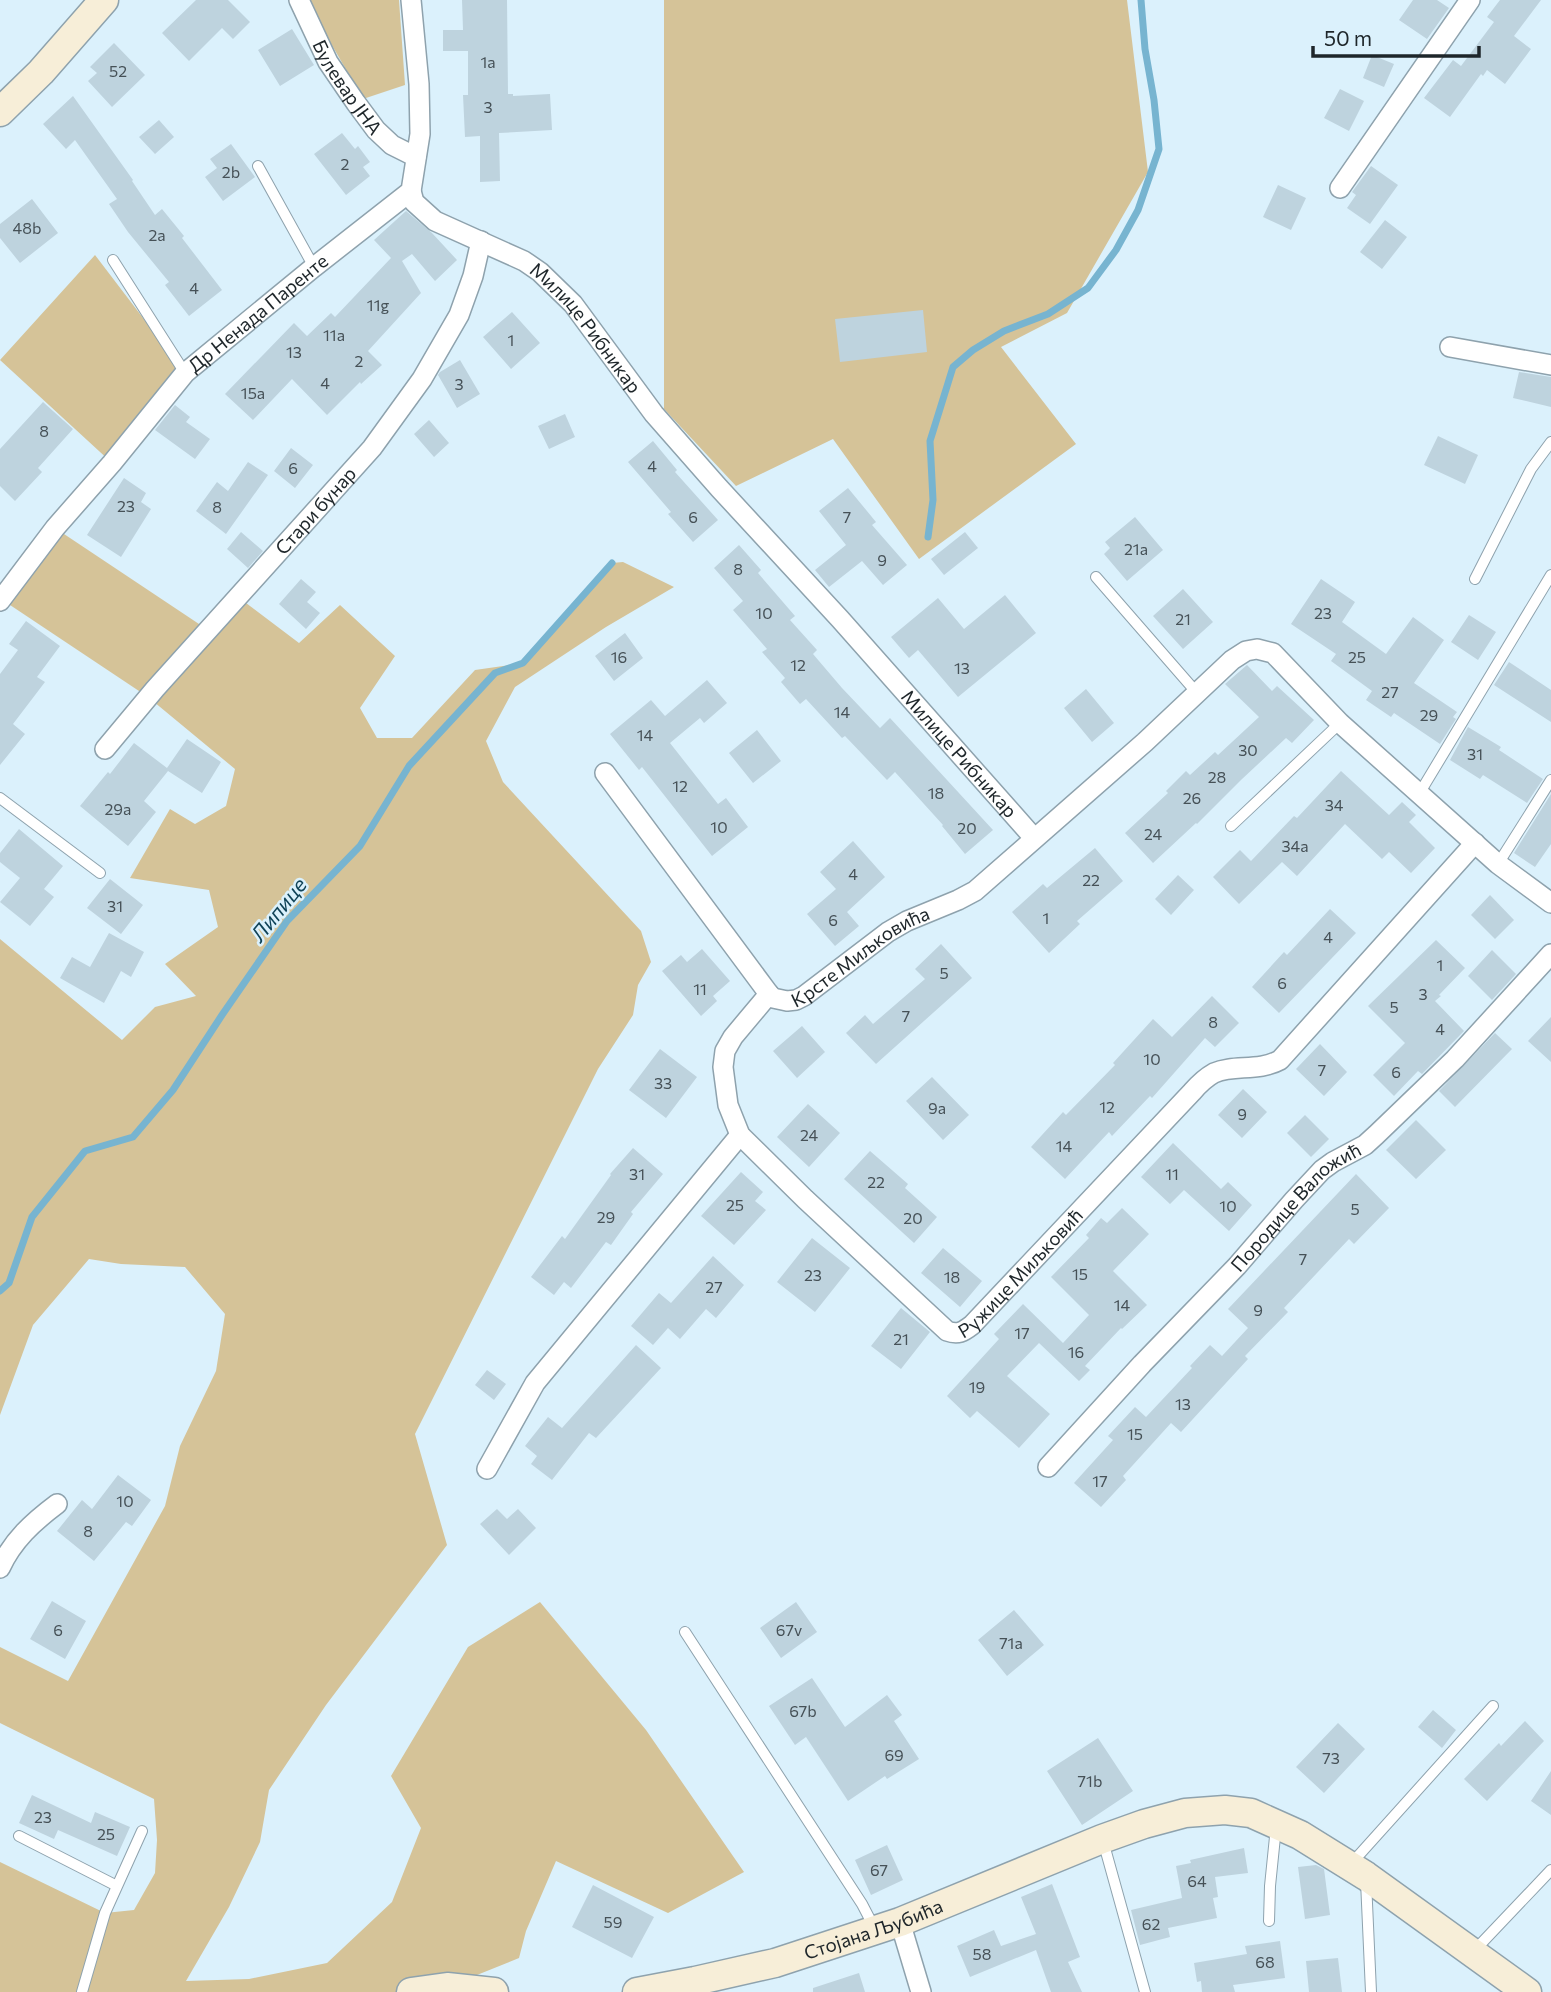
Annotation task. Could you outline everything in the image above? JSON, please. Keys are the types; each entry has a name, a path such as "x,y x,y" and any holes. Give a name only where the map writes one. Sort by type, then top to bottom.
{"street":[{"path":"3,101 41,72 104,0"},
{"name":"Булевар ЈНА","path":"299,0 320,47 376,130 392,145 416,157"},
{"path":"411,0 419,84 419,134 411,191"},
{"path":"1340,188 1470,0"},
{"name":"Милице Рибникар","path":"411,191 414,202 435,221 524,261 540,272 573,304 654,414 1034,838"},
{"name":"Др Ненада Паренте","path":"0,600 55,528 185,373 411,191"},
{"name":"Стари бунар","path":"104,750 372,448 422,379 459,315 473,276 481,241"},
{"path":"1450,348 1551,365"},
{"path":"1034,838 1145,742 1232,660 1246,650 1257,649 1273,653 1339,723 1498,864 1551,903"},
{"name":"Крсте Миљковића","path":"605,772 769,994 787,1001 804,996 888,932 975,891 1034,838"},
{"name":"Ружице Миљковић","path":"740,1135 947,1331 954,1334 962,1332 972,1325 1208,1077 1223,1070 1263,1067 1280,1060 1475,843"},
{"name":"Породице Валожић","path":"1048,1467 1142,1364 1228,1276 1322,1170 1365,1145 1376,1135 1455,1059 1551,954"},
{"path":"487,1469 535,1383 740,1135 728,1105 723,1067 725,1051 733,1037 769,994"},
{"path":"0,1568 15,1540 57,1504"},
{"name":"Стојана Љубића","path":"637,1992 695,1982 775,1963 887,1926 1102,1839 1168,1816 1202,1811 1244,1811 1300,1835 1358,1871 1527,1992"},
{"path":"887,1926 921,1992"},
{"path":"411,1992 447,1987 494,1992"}],"lane":[{"path":"258,166 314,267"},
{"path":"113,260 185,373"},
{"path":"1475,579 1531,469 1551,442"},
{"path":"1419,793 1551,575"},
{"path":"1096,577 1197,693"},
{"path":"1231,826 1339,723"},
{"path":"1498,864 1551,780"},
{"path":"0,798 100,873"},
{"path":"685,1632 862,1905 887,1926"},
{"path":"1371,1992 1358,1871 1493,1706"},
{"path":"1269,1921 1272,1850 1277,1824"},
{"path":"82,1992 105,1913 142,1831"},
{"path":"19,1836 117,1886"},
{"path":"1102,1839 1145,1992"},
{"path":"1473,1952 1551,1870"}],"shaded area":[{"path":"309,0 399,0 405,85 363,99 318,21"},
{"path":"664,0 1127,0 1148,172 1067,313 1001,347 1076,444 919,559 833,439 736,486 664,409"},
{"path":"95,255 185,373 112,463 0,360"},
{"path":"55,528 208,630 238,597 299,643 340,605 395,656 360,708 377,738 412,738 475,670 523,663 612,563 623,562 674,587 606,627 515,687 486,741 503,782 641,931 651,962 638,985 633,1015 598,1069 415,1434 447,1545 326,1705 269,1790 260,1842 229,1907 186,1981 249,1979 327,1963 392,1902 421,1828 391,1776 468,1647 540,1602 646,1730 744,1872 668,1913 556,1861 526,1931 519,1958 447,1987 411,1992 0,1992 0,1862 105,1913 134,1910 155,1873 157,1840 154,1799 0,1723 0,1647 68,1681 165,1506 180,1446 216,1371 225,1314 185,1267 121,1264 89,1259 33,1325 0,1415 0,939 122,1040 155,1007 196,996 165,964 218,927 209,890 130,878 170,809 195,824 226,806 235,769 148,697 1,599"}],"building":[{"path":"196,0 228,0 250,22 233,39 222,28 189,61 162,33"},
{"path":"462,0 507,0 508,94 550,94 552,130 499,133 500,181 480,182 480,136 465,137 463,95 468,95 468,51 443,51 443,30 463,30"},
{"path":"1413,0 1437,0 1449,8 1427,39 1399,20"},
{"path":"1500,0 1541,0 1514,36 1531,49 1505,84 1487,70 1483,76 1481,74 1450,117 1424,98 1453,60 1461,66 1494,22 1487,17"},
{"path":"292,29 314,65 280,86 258,50"},
{"path":"114,43 145,75 112,107 88,81 97,73 90,67"},
{"path":"1372,55 1394,64 1384,87 1363,78"},
{"path":"1340,89 1364,101 1349,131 1324,118"},
{"path":"73,96 155,215 162,209 222,290 189,316 165,285 169,282 109,204 117,199 75,140 66,149 43,124"},
{"path":"159,120 174,137 155,154 139,137"},
{"path":"342,133 355,149 358,146 370,162 363,167 370,176 346,195 314,154"},
{"path":"231,144 255,177 223,201 205,177 217,168 210,159"},
{"path":"1371,166 1398,185 1370,224 1347,208 1356,195 1352,192"},
{"path":"1278,185 1306,198 1291,230 1263,217"},
{"path":"32,199 58,233 20,263 0,238 0,224"},
{"path":"406,211 432,233 457,260 435,281 412,254 402,261 421,293 368,351 382,365 361,384 360,382 327,415 292,379 253,420 225,394 294,323 307,336 331,313 335,317 391,258 374,240"},
{"path":"1385,220 1407,237 1382,269 1360,252"},
{"path":"923,310 927,352 840,362 835,319"},
{"path":"512,312 540,343 511,369 483,337"},
{"path":"460,360 480,394 457,408 438,375"},
{"path":"1519,372 1551,377 1551,407 1513,398"},
{"path":"43,402 73,429 38,468 42,472 15,501 0,486 0,449"},
{"path":"175,405 190,417 186,422 210,439 195,459 155,430"},
{"path":"565,414 575,437 549,449 538,426"},
{"path":"429,420 449,443 434,457 414,434"},
{"path":"1438,436 1478,455 1465,484 1424,465"},
{"path":"653,441 677,470 675,472 718,520 693,542 628,462"},
{"path":"291,448 313,465 295,488 274,471"},
{"path":"248,462 268,475 226,534 196,511 217,482 228,491"},
{"path":"124,478 146,493 141,502 151,509 121,557 87,535"},
{"path":"848,488 876,522 872,525 907,565 883,585 862,561 829,587 815,570 846,545 819,511"},
{"path":"1135,517 1163,550 1127,581 1104,554 1110,548 1105,542"},
{"path":"241,532 263,551 248,568 227,549"},
{"path":"965,532 978,548 944,575 931,559"},
{"path":"739,545 761,570 758,573 795,616 790,620 817,650 813,654 842,688 880,728 890,718 993,830 965,854 895,772 887,780 845,736 842,738 806,699 800,704 781,682 785,678 762,652 767,649 733,610 743,601 714,568"},
{"path":"301,579 316,592 307,602 320,613 306,629 279,604"},
{"path":"1321,579 1355,602 1342,622 1386,654 1413,617 1444,640 1414,683 1457,712 1453,717 1456,719 1440,744 1394,713 1391,717 1366,700 1372,691 1331,661 1336,654 1291,624"},
{"path":"1183,589 1213,622 1183,649 1153,616"},
{"path":"1005,595 1036,633 958,697 918,650 909,658 891,637 938,598 964,629"},
{"path":"1469,615 1496,632 1478,660 1451,642"},
{"path":"26,621 60,646 37,677 45,682 13,724 25,734 0,765 0,674 18,650 9,644"},
{"path":"625,633 643,658 614,681 595,656"},
{"path":"1509,662 1551,690 1551,722 1494,685"},
{"path":"1247,665 1272,691 1277,686 1314,720 1292,743 1286,738 1153,863 1125,833 1168,793 1166,791 1186,771 1190,775 1215,752 1218,755 1259,717 1225,684"},
{"path":"707,680 727,703 704,723 700,718 670,743 718,804 726,798 748,827 712,856 642,767 639,770 610,734 651,700 665,716"},
{"path":"1086,689 1114,723 1092,742 1064,708"},
{"path":"1468,727 1501,747 1499,750 1543,779 1527,803 1483,775 1480,779 1450,760"},
{"path":"757,730 781,761 753,783 729,753"},
{"path":"187,739 221,762 202,793 168,771 144,801 156,812 128,846 80,806 134,743 167,768"},
{"path":"1341,771 1389,815 1402,802 1416,815 1409,822 1435,848 1411,873 1389,852 1382,859 1345,824 1297,876 1282,862 1239,904 1213,877 1240,850 1251,861 1294,816 1297,818"},
{"path":"1551,794 1551,844 1535,867 1514,853"},
{"path":"19,829 63,866 44,889 54,897 30,926 0,902 20,878 0,862 0,853"},
{"path":"853,841 885,877 847,912 859,926 835,946 807,914 836,889 820,872"},
{"path":"1095,848 1123,881 1077,921 1080,924 1049,953 1012,912 1043,884 1047,888"},
{"path":"1178,875 1194,890 1171,915 1155,899"},
{"path":"110,879 143,905 121,934 87,908"},
{"path":"1490,895 1514,920 1495,939 1471,915"},
{"path":"1330,909 1356,933 1279,1013 1252,987 1284,952 1287,955"},
{"path":"109,933 144,952 131,977 121,971 104,1003 60,978 72,957 90,967"},
{"path":"1436,940 1465,968 1435,1001 1464,1031 1422,1074 1418,1071 1394,1096 1373,1075 1405,1043 1368,1006"},
{"path":"941,944 972,978 876,1064 846,1033 865,1015 873,1024 925,979 915,969"},
{"path":"702,949 730,981 713,996 717,1001 701,1016 662,971 681,955 687,962"},
{"path":"1492,950 1516,974 1492,1000 1468,976"},
{"path":"1212,996 1239,1023 1215,1047 1205,1038 1152,1098 1150,1096 1112,1136 1109,1132 1065,1179 1031,1147 1063,1112 1066,1115 1115,1065 1113,1063 1153,1019 1172,1037"},
{"path":"1551,1017 1551,1062 1528,1041"},
{"path":"802,1026 825,1052 797,1078 773,1051"},
{"path":"1495,1033 1512,1049 1455,1107 1439,1091"},
{"path":"1320,1044 1347,1072 1324,1096 1296,1069"},
{"path":"660,1049 697,1077 666,1118 629,1090"},
{"path":"932,1077 969,1115 943,1140 906,1101"},
{"path":"1243,1089 1267,1112 1242,1138 1218,1115"},
{"path":"808,1104 840,1133 809,1167 777,1137"},
{"path":"1305,1115 1329,1139 1311,1157 1287,1133"},
{"path":"1416,1120 1446,1150 1416,1179 1386,1150"},
{"path":"1173,1143 1221,1189 1228,1182 1252,1205 1229,1231 1184,1190 1170,1204 1141,1177"},
{"path":"633,1148 663,1174 631,1212 633,1214 611,1245 606,1242 571,1288 564,1282 554,1295 531,1277 562,1236 565,1239 610,1174"},
{"path":"870,1151 908,1184 905,1188 937,1217 914,1243 844,1179"},
{"path":"741,1172 763,1192 755,1201 766,1210 734,1245 701,1216"},
{"path":"1356,1174 1389,1208 1354,1244 1349,1239 1284,1308 1288,1312 1245,1356 1248,1359 1181,1432 1171,1423 1123,1476 1126,1480 1101,1507 1074,1483 1113,1440 1108,1436 1135,1407 1146,1417 1210,1345 1222,1356 1248,1328 1228,1309"},
{"path":"1122,1208 1149,1234 1113,1271 1147,1305 1085,1366 1090,1370 1079,1381 1039,1343 1007,1376 1050,1414 1019,1448 977,1411 970,1418 947,1396 999,1339 994,1334 1023,1304 1063,1343 1089,1315 1051,1277 1089,1238 1086,1235 1101,1218 1107,1223"},
{"path":"812,1238 850,1268 815,1312 777,1282"},
{"path":"943,1248 982,1281 960,1307 921,1273"},
{"path":"713,1256 744,1285 716,1318 706,1309 680,1339 668,1328 653,1345 631,1326 659,1293 671,1303"},
{"path":"901,1308 930,1332 901,1369 871,1346"},
{"path":"636,1345 661,1368 596,1438 589,1433 552,1480 531,1464 537,1456 525,1446 548,1417 562,1428"},
{"path":"487,1370 506,1384 494,1400 475,1385"},
{"path":"118,1475 151,1500 132,1526 126,1522 94,1561 57,1531 82,1500 92,1509"},
{"path":"497,1509 507,1519 518,1509 536,1528 509,1555 480,1524"},
{"path":"52,1601 86,1621 65,1659 30,1639"},
{"path":"796,1602 817,1632 781,1658 760,1628"},
{"path":"1014,1610 1044,1645 1007,1676 978,1640"},
{"path":"812,1678 845,1727 887,1695 902,1715 894,1721 919,1759 887,1779 885,1776 848,1801 806,1737 795,1745 769,1706"},
{"path":"1433,1710 1456,1730 1442,1748 1418,1727"},
{"path":"1525,1721 1544,1741 1487,1801 1464,1779"},
{"path":"1338,1723 1365,1749 1324,1793 1296,1767"},
{"path":"1098,1738 1133,1791 1082,1825 1047,1771"},
{"path":"1551,1771 1551,1815 1531,1801"},
{"path":"32,1795 91,1823 95,1812 130,1827 117,1856 58,1830 54,1839 19,1823"},
{"path":"887,1845 903,1880 871,1895 855,1860"},
{"path":"1244,1848 1248,1873 1215,1877 1218,1897 1213,1898 1217,1918 1168,1928 1170,1937 1140,1945 1131,1910 1182,1898 1176,1866 1191,1863 1190,1860"},
{"path":"1316,1865 1324,1869 1330,1915 1305,1919 1298,1867"},
{"path":"1052,1884 1080,1957 1068,1962 1082,1992 1051,1992 1036,1950 970,1977 957,1946 994,1930 1001,1946 1036,1934 1021,1897"},
{"path":"593,1885 654,1917 632,1958 572,1927"},
{"path":"1280,1941 1285,1978 1233,1985 1235,1992 1202,1992 1201,1981 1197,1982 1194,1963 1247,1954 1245,1946"},
{"path":"1338,1958 1342,1992 1309,1992 1306,1961"},
{"path":"859,1973 865,1992 813,1992 813,1988"}],"waterway":[{"path":"928,537 933,500 930,441 953,367 973,350 1004,331 1048,314 1088,288 1116,250 1138,210 1159,149 1141,0"},
{"name":"Липице","path":"0,1291 9,1283 32,1217 85,1151 133,1137 173,1090 287,921 360,846 409,766 495,673 523,663 612,563"}]}
